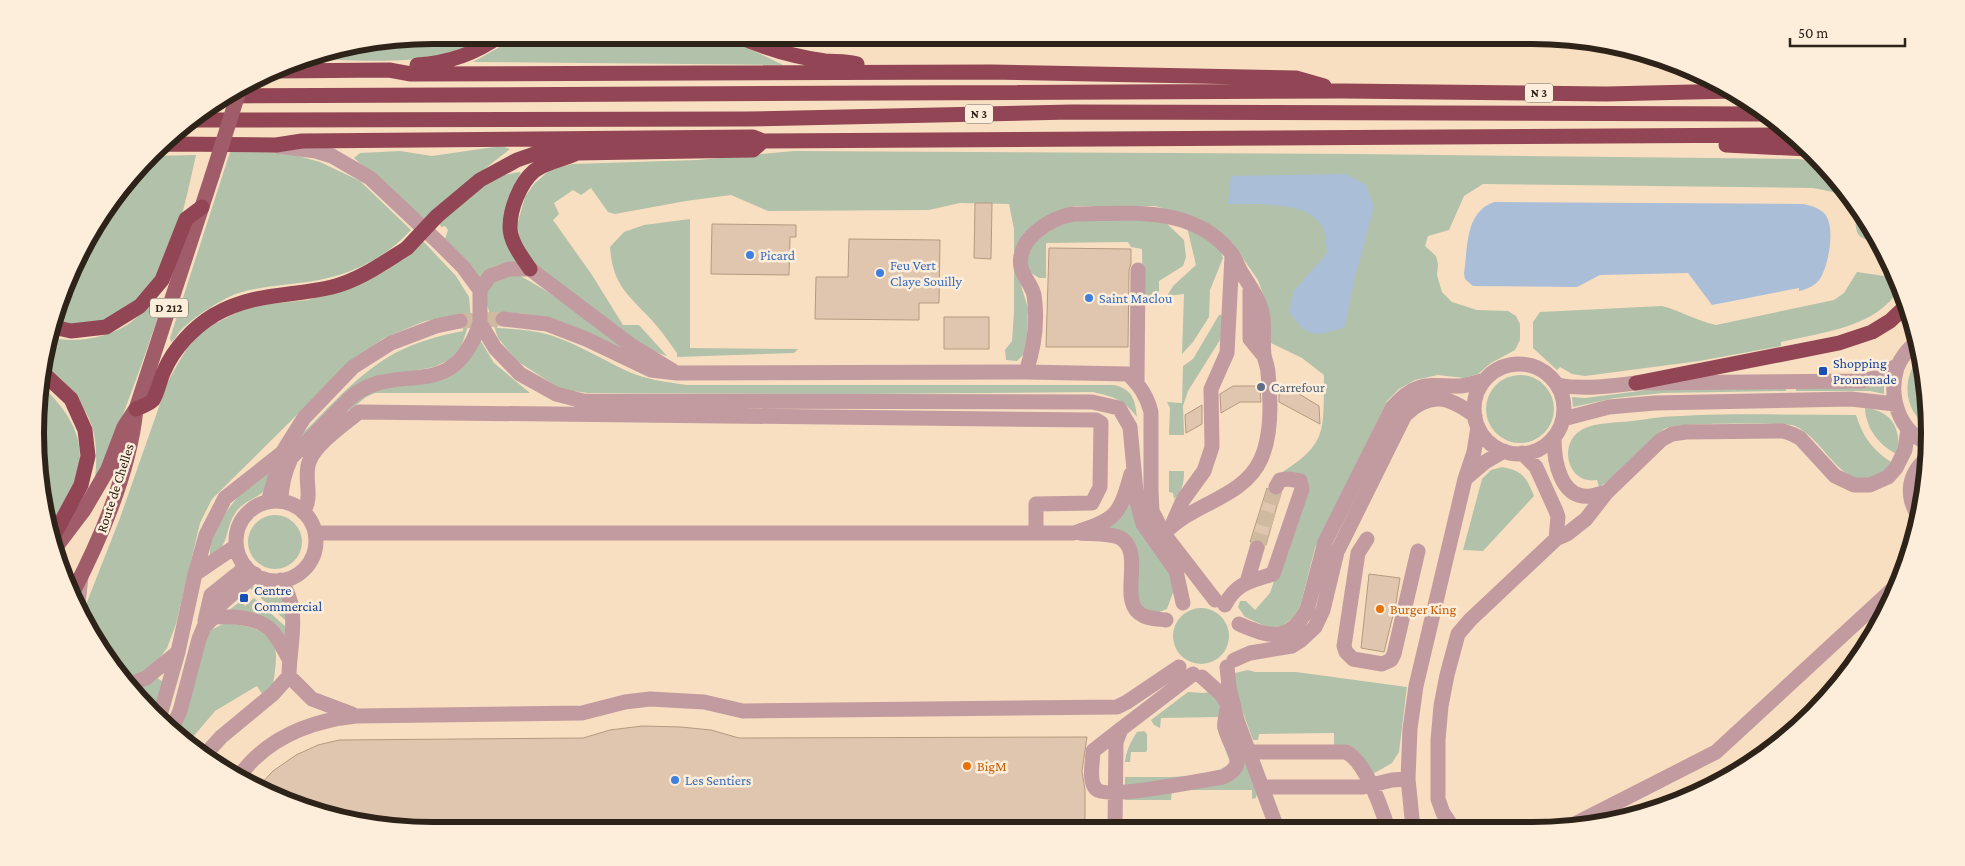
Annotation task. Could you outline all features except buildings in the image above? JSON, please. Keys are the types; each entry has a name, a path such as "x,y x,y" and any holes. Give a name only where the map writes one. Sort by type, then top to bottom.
{"highway":[{"path":"389,70 460,58 487,44"},
{"path":"754,44 776,51 825,61 854,63 879,72"},
{"path":"290,71 389,70 411,74 1082,73 1296,78 1343,91"},
{"name":"N 3","path":"238,96 1343,91 1565,94 1718,91"},
{"name":"N 3","path":"202,120 747,119 1071,112 1755,114"},
{"path":"171,145 753,137 763,141 1783,135"},
{"path":"1583,136 1614,143 1707,144 1797,148"},
{"path":"136,409 152,400 164,370 178,347 194,330 213,316 234,305 257,298 335,286 372,271 406,248 437,216 480,180 517,160 537,153 562,149 577,153 753,150 763,141"},
{"path":"530,269 516,246 510,228 516,201 524,183 534,171 549,163 566,159 577,153"},
{"path":"58,328 72,331 106,327 140,306 162,280 186,219 202,207"},
{"path":"1636,383 1839,343 1872,332 1890,321 1902,310"},
{"path":"48,378 70,399 85,430 88,456 81,485 56,530"}],"main road":[{"name":"D 212","path":"202,207 237,96"},
{"name":"Route de Chelles","path":"76,587 109,516 134,430 136,409 202,207"},
{"name":"Route de Chelles","path":"59,542 84,510 103,478 124,427 136,409"}],"street":[{"path":"276,145 316,151 332,156 370,178 438,242 462,267 480,290"},
{"path":"1026,372 1034,348 1035,314 1034,295 1030,283 1023,273 1021,261 1024,249 1030,238 1044,226 1061,216 1073,214 1157,214 1196,224 1217,237 1232,255 1261,307 1264,356 1268,372 1270,428 1261,459 1253,472 1231,492 1168,529"},
{"path":"1168,529 1183,500 1204,471 1212,446 1211,390 1227,353 1232,255"},
{"path":"274,502 281,493 286,468 291,458 359,391 384,381 422,378 443,373 460,361 475,338 480,323 480,290 490,276 509,269 530,269 632,346 677,374"},
{"path":"1136,383 1138,270"},
{"path":"503,319 547,324 586,339 651,370 677,374 1026,372 1128,374 1148,400 1151,412 1150,492 1152,511 1168,529 1220,602 1246,582 1273,574 1302,489 1300,481 1289,479 1280,480 1276,487"},
{"path":"162,712 206,535 225,498 282,453 304,418 354,367 391,343 436,326 460,321"},
{"path":"480,323 495,348 520,374 556,394 583,401 1092,402 1119,408 1130,427 1137,502 1143,524 1176,571 1183,603"},
{"path":"1911,347 1897,366 1893,384 1895,404 1900,417 1908,429 1921,439"},
{"path":"1275,822 1237,720 1229,687 1230,663 1261,650 1282,649 1292,646 1300,642 1315,627 1323,610 1337,552 1406,414 1421,402 1440,399 1460,405 1477,422 1485,437 1504,451 1522,453 1534,451 1545,446 1554,438 1563,418 1562,395 1548,374 1536,367 1522,364 1508,365 1495,371 1484,380 1478,391 1475,404 1477,422 1474,452 1465,479 1416,686 1410,730 1408,779 1412,822"},
{"path":"1557,385 1600,388 1636,383 1862,381 1874,378 1897,366"},
{"path":"1239,624 1264,634 1275,636 1294,628 1302,619 1307,610 1325,542 1392,408 1398,401 1415,389 1424,386 1462,386 1484,380"},
{"path":"1563,418 1609,407 1655,402 1851,399 1895,404"},
{"path":"303,512 309,498 307,470 310,461 316,451 359,412 1096,420 1101,423 1100,487 1092,503 1036,504 1036,533"},
{"path":"1449,822 1438,799 1438,740 1444,690 1458,634 1470,620 1556,539 1567,534 1586,519 1607,492 1661,440 1672,434 1717,431 1783,431 1800,438 1835,476 1854,485 1870,485 1888,477 1896,468 1905,450 1908,429"},
{"path":"1554,438 1555,462 1561,479 1566,486 1579,495 1586,496 1607,492"},
{"path":"1465,479 1480,465 1504,451"},
{"path":"274,502 282,453"},
{"path":"1522,453 1536,467 1556,511 1558,517 1556,539"},
{"path":"1914,507 1911,501 1911,482 1919,466"},
{"path":"1074,533 1102,524 1114,515 1125,496 1133,468"},
{"path":"274,502 293,505 303,512 315,532 314,551 306,567 290,578 282,580 268,580 250,571 239,557 236,546 238,528 243,518 251,509 274,502"},
{"path":"315,532 1074,533 1117,536 1130,548 1132,602 1136,610 1142,616 1166,620"},
{"path":"1367,539 1358,553 1344,646 1346,652 1353,659 1382,664 1391,660 1418,551"},
{"path":"195,574 236,546"},
{"path":"1246,582 1257,548"},
{"path":"174,724 180,711 199,639 209,622 211,595 250,571"},
{"path":"79,595 81,577"},
{"path":"209,751 221,737 273,694 289,676 289,659 292,646 292,610 282,580"},
{"path":"1587,818 1716,752 1885,596"},
{"path":"209,622 229,616 246,619 268,627 289,659"},
{"path":"134,683 146,678 178,652"},
{"path":"242,772 259,753 284,736 331,719 356,716 582,713 624,702 650,699 704,702 743,711 1116,707 1127,702 1179,668"},
{"path":"289,676 312,699 356,716"},
{"path":"1228,704 1225,727 1237,757 1234,770 1223,777 1135,792 1100,792 1095,788 1092,781 1094,751 1198,676 1221,694 1228,704 1237,720"},
{"path":"1115,822 1116,742 1121,730"},
{"path":"1249,752 1346,752 1354,755 1372,785 1386,822"},
{"path":"1262,787 1363,787 1392,780 1408,779"}],"green space":[{"path":"473,44 448,54 424,58 371,61 325,59 382,47"},
{"path":"502,44 740,44 783,65 473,62"},
{"path":"501,146 510,149 459,189 426,220 420,219 354,158 360,153 400,151 432,156"},
{"path":"794,151 1799,159 1809,160 1841,196 1812,188 1483,184 1464,196 1449,230 1428,236 1425,246 1436,256 1438,264 1437,275 1442,292 1452,302 1477,310 1508,311 1516,316 1520,324 1520,340 1515,350 1491,363 1478,374 1464,378 1438,375 1415,380 1399,389 1387,401 1315,548 1300,607 1295,616 1282,626 1269,628 1245,617 1238,607 1240,601 1246,601 1255,610 1270,593 1308,481 1302,478 1276,476 1306,455 1320,435 1324,410 1324,375 1302,358 1271,343 1264,297 1258,280 1233,244 1200,219 1155,206 1074,206 1040,220 1018,250 1018,276 1028,308 1027,344 1024,354 1017,361 1006,360 1005,350 1012,341 1014,312 1014,229 1009,204 960,203 929,210 768,211 731,195 615,214 608,212 591,188 581,195 573,190 554,203 559,214 553,220 592,275 623,325 639,325 667,356 649,350 534,264 520,239 517,225 525,197 534,184 551,169 572,164 698,160"},
{"path":"230,152 284,152 320,162 360,181 411,230 380,256 345,273 319,280 259,288 232,296 216,304 193,320 171,342 170,338"},
{"path":"196,155 180,222 162,265 150,284 135,300 117,314 90,325 73,327 59,325 73,284 96,238 124,196 160,156"},
{"path":"521,173 509,199 518,263 506,263 490,268 478,281 444,242 448,230 445,226 441,227 439,223 466,197 499,176"},
{"path":"1855,216 1870,240 1861,237 1856,228"},
{"path":"690,219 690,348 798,349 794,353 677,357 677,353 662,332 631,299 615,273 610,247 624,232 644,225"},
{"path":"1068,219 1163,220 1184,240 1186,257 1183,266 1159,281 1159,298 1156,303 1143,303 1142,249 1131,247 1128,242 1046,243 1046,278 1039,278 1024,268 1028,248 1044,229"},
{"path":"1187,227 1219,246 1223,258 1210,290 1209,317 1193,342 1182,354 1184,294 1167,296 1173,286 1196,265"},
{"path":"422,240 456,276 469,297 471,318 461,347 449,360 434,367 394,374 302,441 298,438 345,391 383,360 421,342 463,331 462,314 425,321 384,338 356,358 212,499 200,523 176,624 167,648 157,662 141,674 131,679 109,649 86,608 120,518 168,381 187,348 199,335 214,324 250,306 308,300 366,281 387,270 410,253"},
{"path":"1885,270 1896,294 1877,312 1863,320 1831,331 1781,342 1781,346 1699,361 1585,376 1572,374 1560,367 1557,370 1533,348 1533,322 1540,312 1662,306 1716,325 1834,300 1844,293 1857,272 1884,276"},
{"path":"516,274 545,290 628,351 564,323 531,315 496,313 497,328 517,329 550,335 580,347 627,371 649,379 687,385 1114,385 1125,389 1132,396 1137,417 1122,402 1107,395 1093,392 859,394 588,393 565,390 517,361 498,338 485,299 488,285 496,279"},
{"path":"159,299 161,305 156,323 107,458 95,479 96,449 94,434 87,414 82,406 49,372 56,338 79,340 119,330"},
{"path":"1219,315 1222,315 1225,332 1188,391 1183,406 1184,435 1169,435 1170,408 1167,402 1182,403 1183,366 1193,359"},
{"path":"479,338 494,363 530,393 375,393 366,397 350,410 348,407 361,396 382,388 420,384"},
{"path":"1915,364 1920,420 1914,412 1908,393 1910,373"},
{"path":"1520,375 1533,377 1544,385 1552,396 1554,409 1552,422 1544,433 1533,441 1520,443 1507,441 1496,433 1488,422 1486,409 1488,396 1496,385 1507,377"},
{"path":"1884,385 1884,394 1870,391 1796,391 1796,387"},
{"path":"1786,386 1786,391 1663,393 1615,398 1573,407 1572,397 1585,398 1663,388"},
{"path":"46,390 69,419 79,444 78,473 71,494 54,522 47,484 45,458 44,433"},
{"path":"1865,408 1875,410 1889,417 1898,437 1898,455 1875,436 1868,423"},
{"path":"1703,415 1856,415 1870,443 1880,454 1893,463 1877,476 1863,479 1851,476 1840,468 1808,434 1795,426 1787,425 1712,424 1669,427 1664,429 1607,482 1599,487 1597,480 1587,480 1578,476 1569,461 1570,443 1575,435 1583,429 1601,424"},
{"path":"1502,467 1523,476 1534,496 1483,551 1463,550 1482,479 1491,470"},
{"path":"270,468 271,482 261,494 245,503 239,509 232,518 221,548 210,558 211,545 221,520 239,496"},
{"path":"1169,471 1184,471 1182,486 1174,499 1173,493 1169,492"},
{"path":"1129,495 1173,573 1174,590 1167,609 1154,614 1138,604 1135,545 1102,529"},
{"path":"270,515 280,515 290,519 298,527 302,542 298,557 290,565 280,569 270,569 260,565 252,557 248,547 248,537 252,527 260,519"},
{"path":"253,586 267,588 280,595 286,605 285,620 250,588"},
{"path":"254,598 288,629 285,640 277,625 270,621 254,615 229,610 241,601 245,606"},
{"path":"1201,608 1212,610 1221,616 1227,625 1229,636 1227,647 1221,656 1212,662 1201,664 1190,662 1181,656 1175,647 1173,636 1175,625 1181,616 1190,610"},
{"path":"225,623 251,627 266,634 275,647 276,657 273,685 262,694 257,686 215,711 192,739 177,727 207,635 211,630"},
{"path":"1248,670 1255,672 1296,672 1407,687 1399,752 1392,763 1371,775 1334,745 1334,733 1259,734 1258,740 1253,740 1233,685 1235,673"},
{"path":"157,678 162,681 156,706 140,690 139,688"},
{"path":"1213,691 1219,699 1221,706 1221,723 1233,764 1228,770 1218,774 1136,788 1125,787 1125,777 1180,777 1211,773 1230,762 1217,728 1218,717 1161,718 1160,728 1154,725 1151,720 1188,692 1204,693"},
{"path":"1230,725 1257,793 1256,798 1252,799 1252,790 1172,790 1171,800 1125,800 1126,795 1232,777"},
{"path":"1144,731 1147,734 1146,752 1131,752 1130,762 1125,762 1135,735 1137,732"}],"water":[{"path":"1346,174 1366,185 1374,207 1354,281 1345,327 1319,334 1313,333 1302,327 1289,312 1294,291 1327,253 1324,230 1318,220 1296,208 1268,204 1228,204 1231,176"},
{"path":"1494,202 1803,204 1820,210 1828,219 1830,226 1829,254 1819,280 1806,289 1799,291 1799,288 1712,305 1688,273 1600,275 1577,287 1473,286 1465,279 1464,273 1470,232 1478,214"}],"tunnel":[{"path":"460,321 503,319"},
{"path":"1257,548 1276,487"}],"place":[{"name":"Picard","path":"750,255"},
{"name":"Feu Vert Claye Souilly","path":"880,273"},
{"name":"Saint Maclou","path":"1089,298"},
{"name":"Shopping Promenade","path":"1823,371"},
{"name":"Carrefour","path":"1261,387"},
{"name":"Centre Commercial","path":"244,598"},
{"name":"Burger King","path":"1380,609"},
{"name":"BigM","path":"967,766"},
{"name":"Les Sentiers","path":"675,780"}]}
